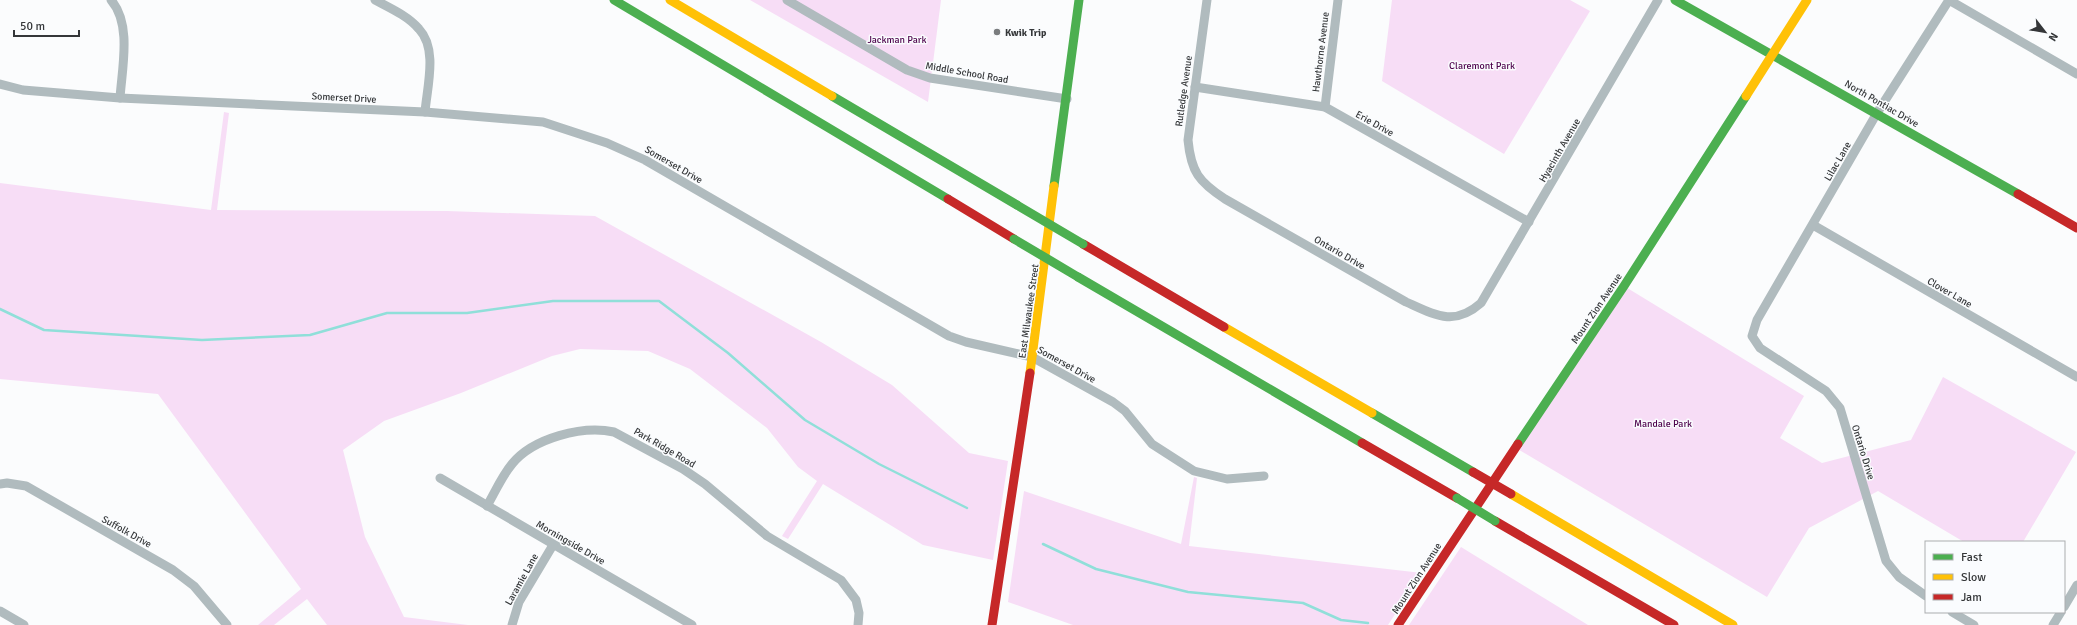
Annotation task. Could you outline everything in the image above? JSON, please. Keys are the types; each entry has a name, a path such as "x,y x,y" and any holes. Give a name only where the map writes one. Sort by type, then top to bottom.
{"main road":[{"path":"614,0 1078,277 1674,625"},
{"path":"670,0 1733,625"},
{"name":"East Milwaukee Street","path":"992,625 1032,357 1079,0"},
{"name":"North Pontiac Drive","path":"1675,0 1878,113 2077,228"},
{"name":"Mount Zion Avenue","path":"1398,625 1624,286 1807,0"}],"street":[{"path":"111,0 121,14 124,32 120,98"},
{"path":"375,0 412,23 424,37 430,62 425,112"},
{"name":"Middle School Road","path":"787,0 907,70 930,78 1067,99"},
{"name":"Rutledge Avenue","path":"1202,182 1189,159 1188,140 1207,0"},
{"name":"Hawthorne Avenue","path":"1324,107 1338,0"},
{"name":"Hyacinth Avenue","path":"1474,309 1481,303 1530,222 1658,0"},
{"path":"1949,0 2077,74"},
{"name":"Lilac Lane","path":"1752,336 1757,320 1878,113 1949,0"},
{"name":"Somerset Drive","path":"0,84 22,90 120,98 425,112 543,122 607,143 645,160 949,336 966,342 1032,357 1113,402 1125,412 1152,444 1194,471 1227,479 1264,476"},
{"name":"Erie Drive","path":"1195,87 1324,107 1530,222"},
{"name":"Ontario Drive","path":"1202,182 1225,199 1406,302 1437,316 1452,318 1474,309"},
{"name":"Clover Lane","path":"1813,225 2077,377"},
{"name":"Ontario Drive","path":"1752,336 1760,348 1826,391 1840,408 1886,561 1899,577 1925,595"},
{"name":"Park Ridge Road","path":"487,506 512,464 534,446 579,431 602,429 614,432 683,469 705,484 768,536 835,575 847,587 856,600 859,613 858,625"},
{"name":"Morningside Drive","path":"440,478 692,625"},
{"name":"Suffolk Drive","path":"0,484 8,483 26,486 174,570 194,586 227,625"},
{"name":"Laramie Lane","path":"512,625 519,602 553,545"},
{"path":"2065,604 2077,585"},
{"path":"0,611 24,625"},
{"path":"1954,613 1974,625"},
{"path":"2053,625 2060,613"}],"green space":[{"name":"Jackman Park","path":"750,0 941,0 928,102"},
{"name":"Claremont Park","path":"1392,0 1570,0 1590,11 1504,154 1382,81"},
{"path":"224,112 229,113 217,210 447,211 595,216 821,342 892,385 969,453 1008,461 993,560 923,545 823,484 788,539 782,536 817,481 798,467 767,428 690,369 648,351 580,349 552,356 461,393 384,421 343,450 365,537 404,617 468,625 327,625 307,599 274,625 258,625 301,589 158,394 0,379 0,183 211,210"},
{"name":"Mandale Park","path":"1624,286 1804,396 1780,438 1822,463 1911,440 1943,377 2076,452 2024,541 1962,541 1878,491 1809,528 1767,597 1516,448"},
{"path":"1194,477 1197,478 1189,546 1422,573 1388,625 1073,625 1008,602 1024,491 1181,544"},
{"path":"1461,547 1588,625 1409,625"}],"waterway":[{"path":"0,309 44,330 202,340 310,335 387,313 467,313 553,301 659,301 728,353 805,420 879,464 967,508"},
{"path":"1043,544 1096,569 1188,592 1303,603 1341,620 1368,623"}],"traffic: fast":[{"path":"614,0 948,199"},
{"path":"1054,186 1079,0"},
{"path":"1675,0 2018,194"},
{"path":"832,96 1017,205"},
{"path":"1518,444 1624,286 1746,96"},
{"path":"1017,205 1083,244"},
{"path":"1014,239 1078,277"},
{"path":"1078,277 1362,443"},
{"path":"1372,413 1473,472"},
{"path":"1457,498 1495,521"}],"traffic: slow":[{"path":"670,0 832,96"},
{"path":"1746,96 1807,0"},
{"path":"1030,373 1054,186"},
{"path":"1224,327 1372,413"},
{"path":"1511,494 1733,625"}],"traffic: jam":[{"path":"2018,194 2077,228"},
{"path":"948,199 1014,239"},
{"path":"1083,244 1224,327"},
{"path":"992,625 1030,373"},
{"path":"1362,443 1457,498"},
{"path":"1398,625 1518,444"},
{"path":"1473,472 1511,494"},
{"path":"1495,521 1674,625"}],"place":[{"name":"Kwik Trip","path":"997,32"}]}
